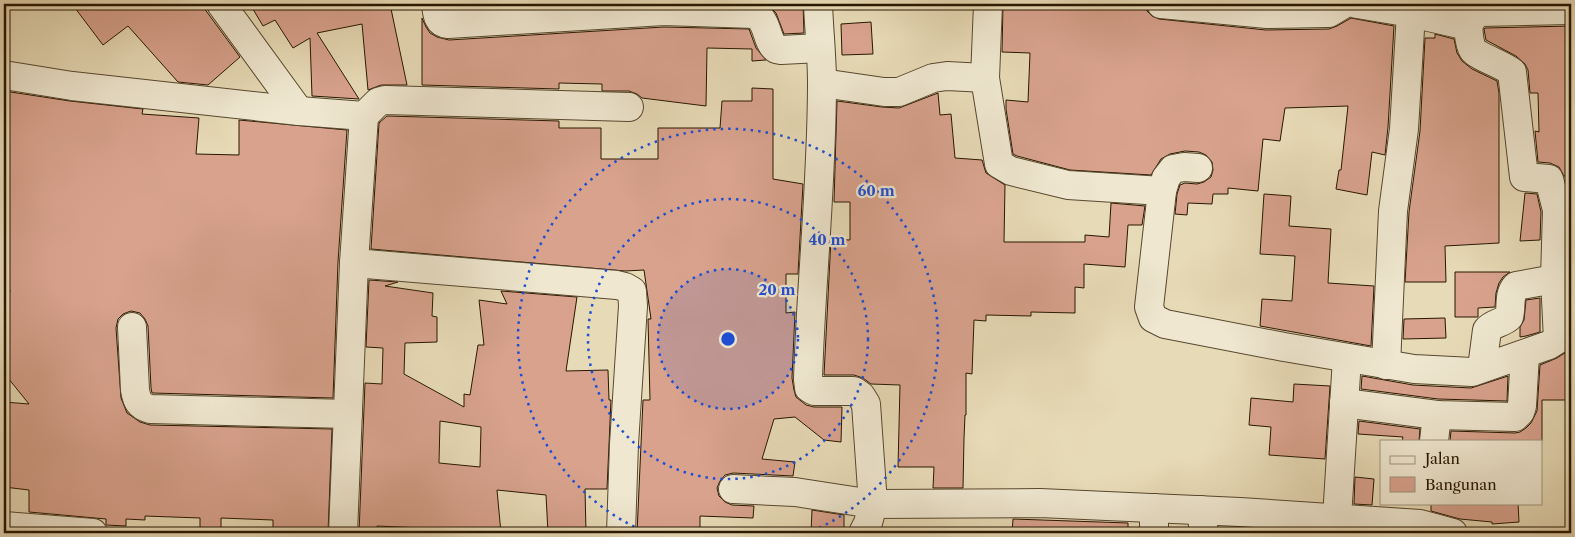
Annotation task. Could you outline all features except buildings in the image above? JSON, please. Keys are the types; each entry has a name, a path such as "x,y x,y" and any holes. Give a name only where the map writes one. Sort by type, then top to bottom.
{"street":[{"path":"221,4 299,111"},
{"path":"436,4 438,18 443,23 448,24 664,11 754,14 762,20 770,41 776,49 820,48"},
{"path":"818,4 822,82 815,271 810,318 808,380 809,388 814,391 854,392 861,396 866,404 873,504 868,523 862,533"},
{"path":"988,4 985,78 1000,164 1011,171 1068,185 1162,191"},
{"path":"1161,4 1267,14 1329,13 1344,4"},
{"path":"1357,4 1411,13 1468,26"},
{"path":"1198,168 1184,167 1173,169 1166,178 1162,191 1149,307 1153,318 1165,324 1414,369 1472,372 1549,345 1565,335 1555,279 1557,210 1549,179 1524,177 1512,72 1504,66 1476,54 1472,49 1468,26 1473,17 1481,12 1571,10"},
{"path":"1386,365 1393,211 1404,129 1411,13"},
{"path":"4,74 72,86 299,111 364,116"},
{"path":"822,82 884,92 899,92 933,78 946,76 985,78"},
{"path":"343,533 354,263 364,116 378,102 385,100 629,107"},
{"path":"354,263 617,285 632,291 633,306 624,444 621,533"},
{"path":"1482,368 1487,330 1490,326 1509,317 1511,293 1514,288 1516,286 1555,279"},
{"path":"132,327 135,390 137,400 142,407 150,409 348,414"},
{"path":"1344,404 1436,428 1515,417 1520,412 1522,406 1525,354"},
{"path":"1326,523 1344,404 1347,358"},
{"path":"733,489 795,492 873,504 1040,503 1154,521 1326,523 1423,514 1453,533"},
{"path":"4,526 93,533"}]}
